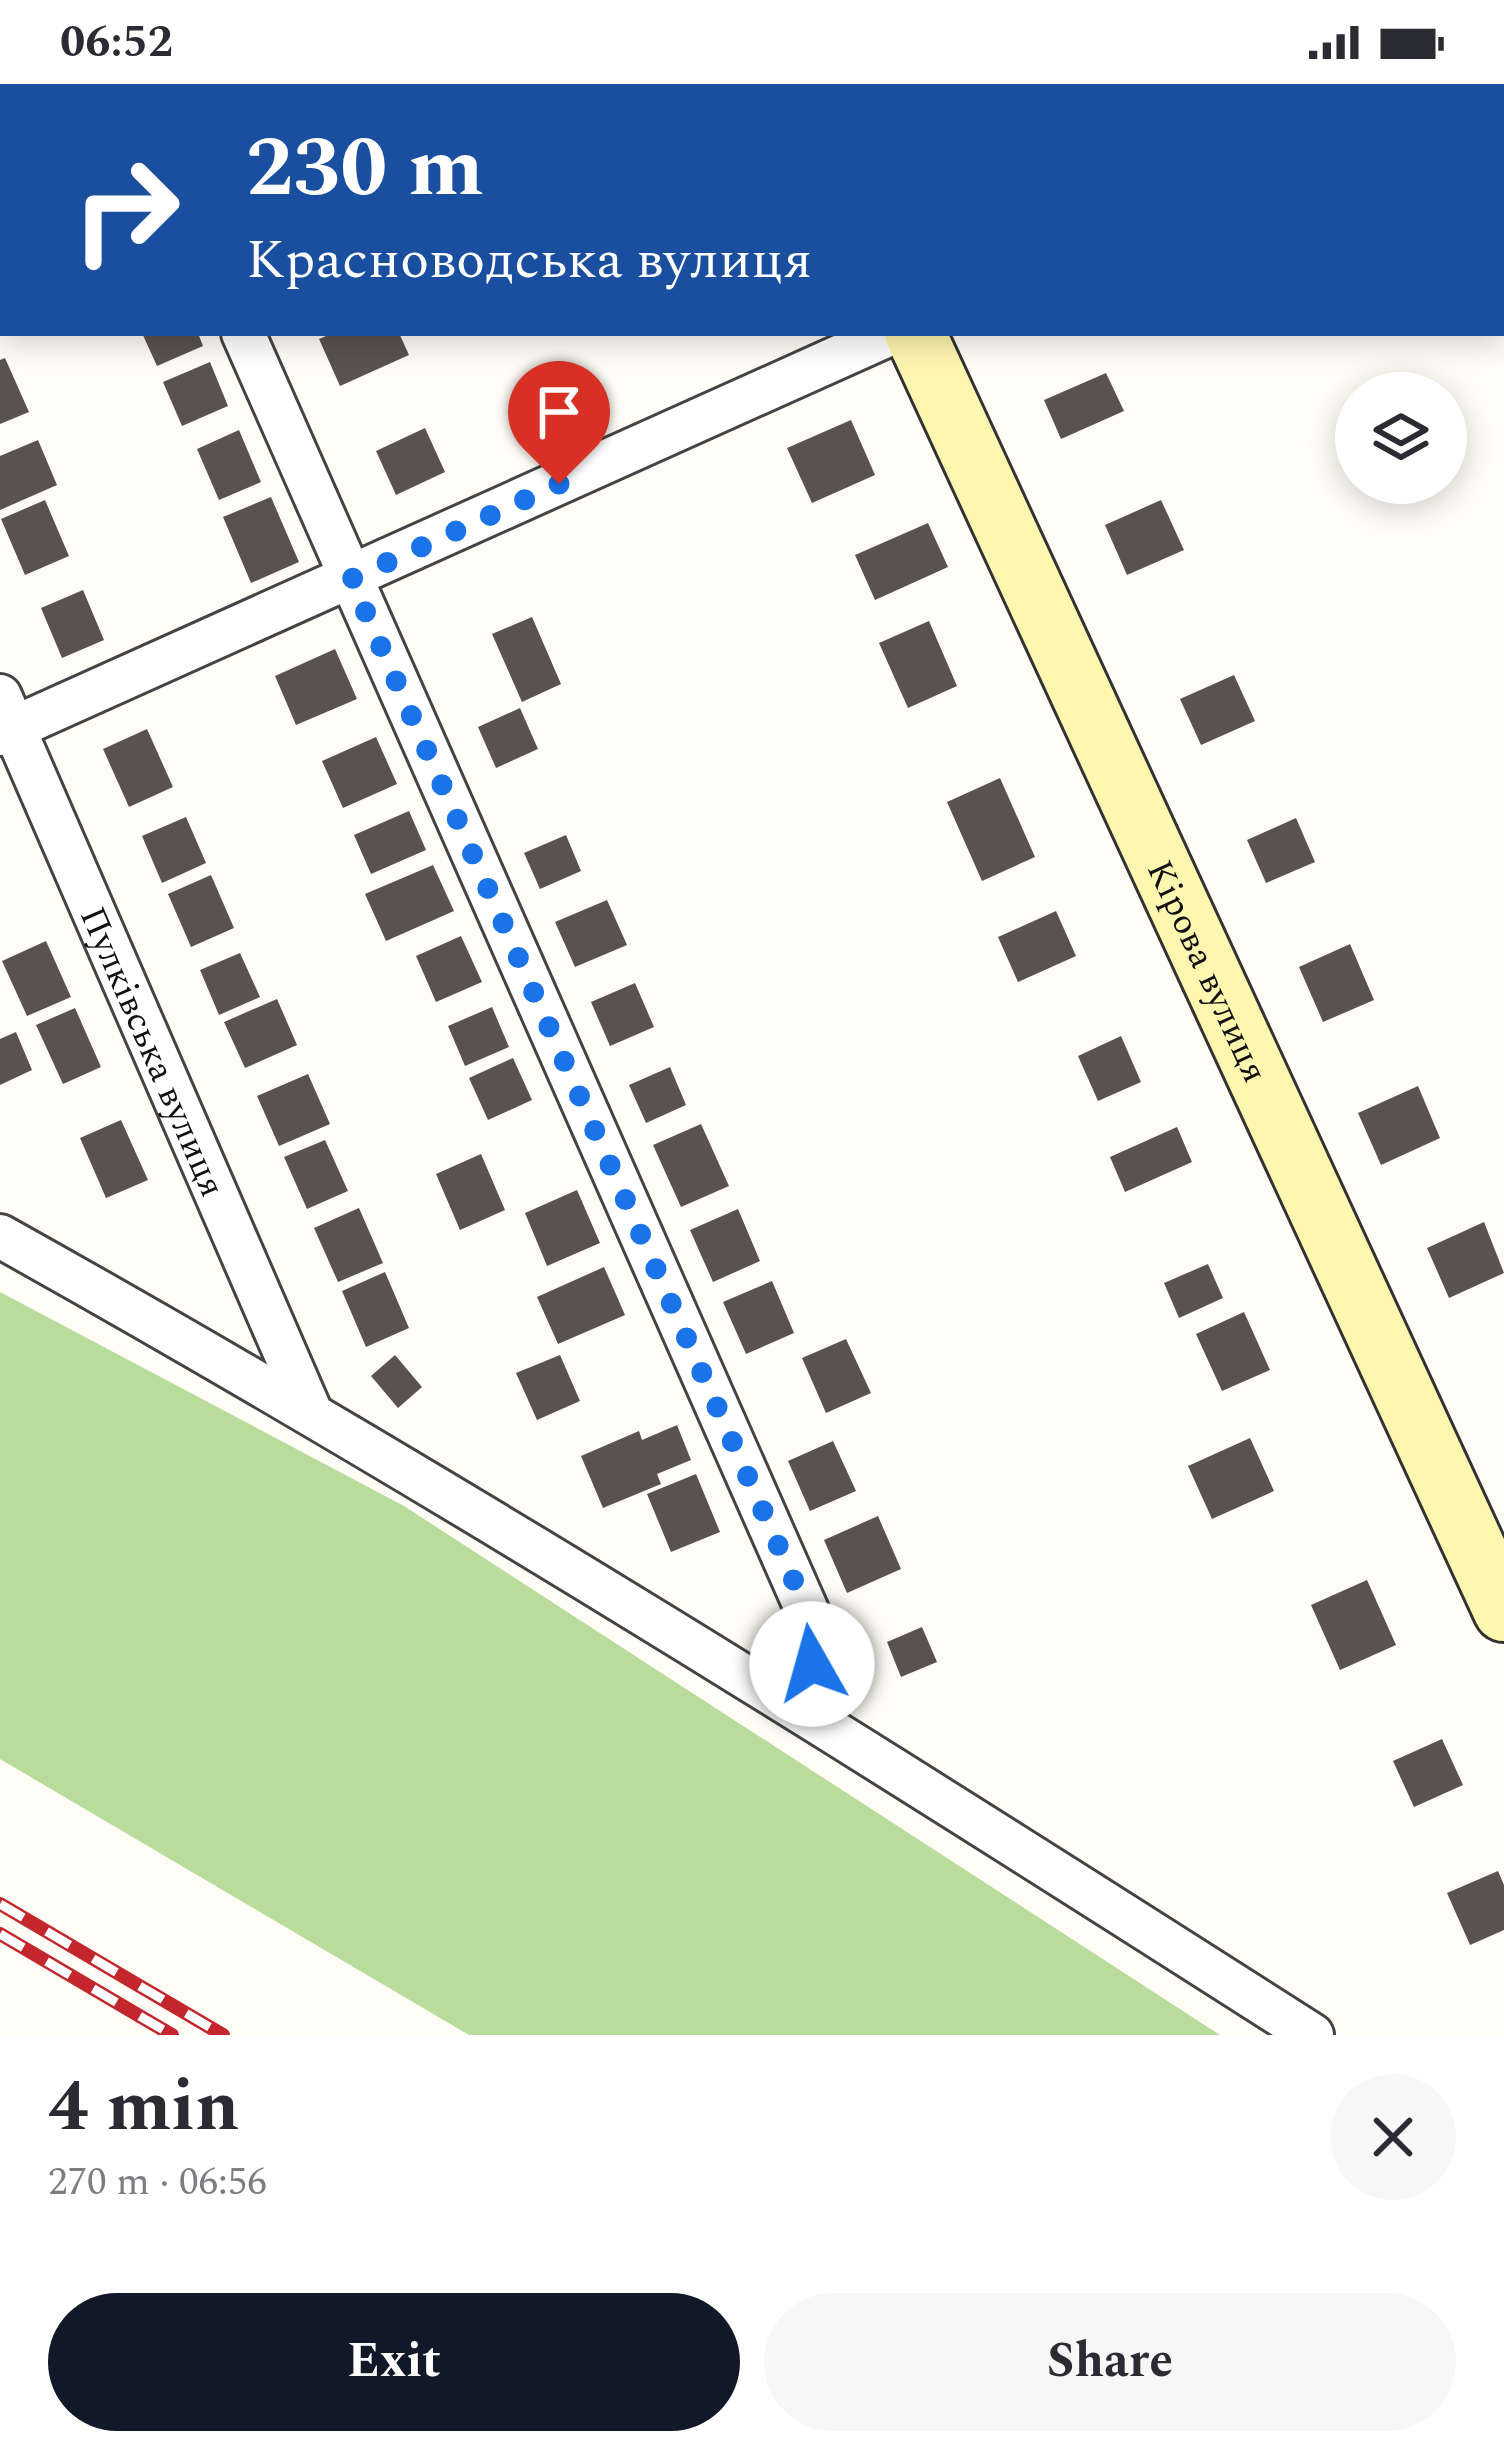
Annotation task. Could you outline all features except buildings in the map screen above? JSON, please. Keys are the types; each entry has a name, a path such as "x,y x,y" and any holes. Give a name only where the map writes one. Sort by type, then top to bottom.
{"main road":[{"name":"Кірова вулиця","path":"916,336 1504,1611"}],"street":[{"path":"244,336 809,1615 812,1664 795,1705"},
{"path":"5,720 351,579 885,336"},
{"name":"Пулківська вулиця","path":"5,720 309,1408"},
{"path":"0,1237 309,1408 795,1705 1312,2035"}],"green space":[{"path":"0,1292 404,1506 1220,2035 469,2035 0,1759"}],"railway":[{"path":"0,1904 223,2035"},
{"path":"0,1934 172,2035"}],"route":[{"path":"559,484 351,579 809,1615 812,1664"}]}
